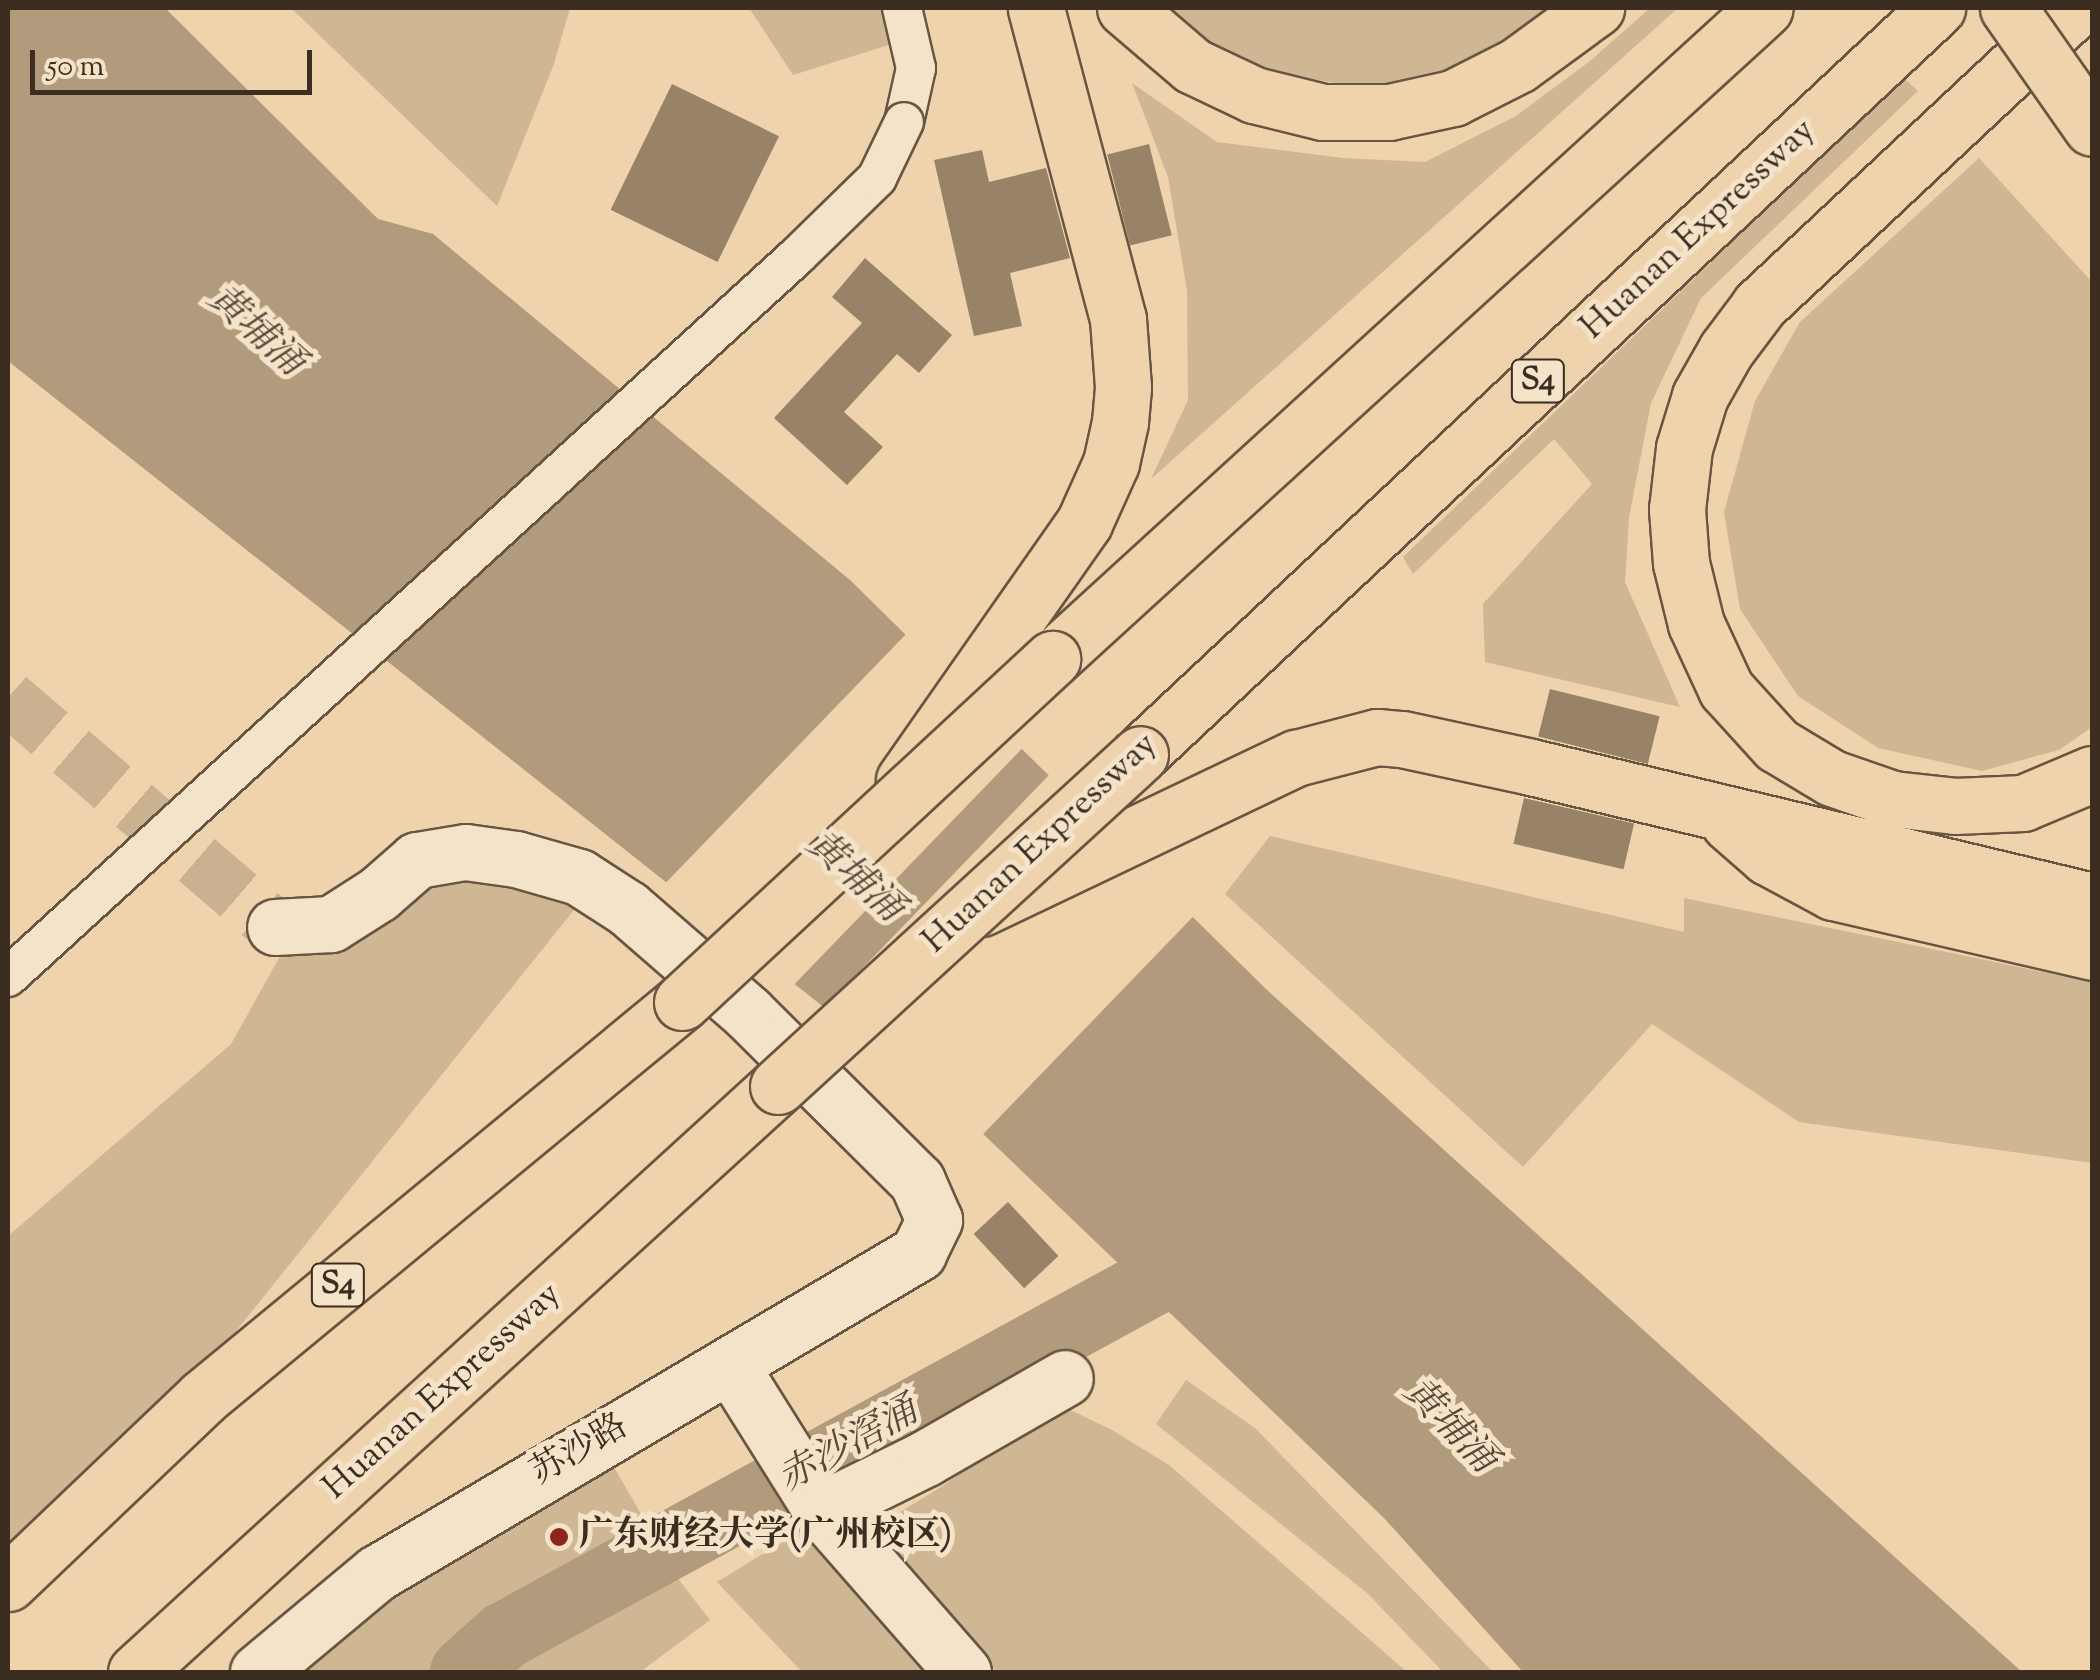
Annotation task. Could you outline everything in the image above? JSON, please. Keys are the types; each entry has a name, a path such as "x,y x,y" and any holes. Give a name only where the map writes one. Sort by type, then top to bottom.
{"highway":[{"path":"872,826 1098,496 1111,463 1123,386 1118,319 1036,8"},
{"path":"1125,8 1193,66 1254,95 1340,112 1389,112 1454,98 1518,65 1596,8"},
{"name":"S4","path":"8,1582 202,1398 682,1002 1765,8"},
{"name":"Huanan Expressway","path":"136,1672 1140,754 1937,8"},
{"path":"2008,8 2092,128"},
{"path":"2077,8 1759,306 1726,350 1700,396 1684,448 1677,509 1681,563 1696,624 1726,689 1778,745 1848,784 1893,799 1955,806 2023,803 2092,774"},
{"path":"962,917 1296,758 1377,738 1402,738 1532,767 2092,901"},
{"path":"1720,814 1768,857 1833,892 2092,952"}],"street":[{"path":"8,977 797,256 877,178 904,122 916,68 902,8"},
{"name":"苏沙路","path":"258,1672 377,1573 918,1253 934,1220 917,1181 748,1013 628,908 579,877 516,859 465,852 417,860 378,894 331,924 275,926"},
{"path":"730,1365 821,1510 964,1672"},
{"path":"821,1510 926,1458 1064,1378"}],"shaded area":[{"path":"291,8 570,8 554,64 497,206"},
{"path":"749,8 887,8 895,43 793,75"},
{"path":"1168,8 1556,8 1489,51 1429,76 1364,88 1272,72 1226,55"},
{"path":"1650,8 1678,8 1151,479 1188,400 1187,291 1168,177 1132,83 1217,142 1343,158 1425,162 1516,116 1590,61"},
{"path":"1904,78 1918,91 1701,298 1651,403 1629,518 1625,582 1680,707 1485,662 1483,604 1592,484 1554,439 1413,574 1403,557"},
{"path":"1979,158 2092,282 2092,727 2059,750 1982,771 1878,748 1798,696 1740,609 1724,512 1755,401 1800,322"},
{"path":"1270,836 1684,932 1684,898 2092,982 2092,1163 1799,1122 1652,1024 1523,1167 1225,894"},
{"path":"451,861 578,905 216,1356 8,1546 8,1236 231,1044 288,942"},
{"path":"1186,1380 1255,1428 1493,1672 1443,1672 1367,1593 1156,1424"},
{"path":"1058,1404 1112,1430 1169,1465 1407,1672 997,1672 861,1536 941,1487"},
{"path":"611,1462 652,1533 508,1615 430,1672 295,1672 386,1587"},
{"path":"804,1529 953,1672 802,1672 717,1582"},
{"path":"669,1567 710,1620 640,1672 504,1672"}],"water":[{"name":"黄埔涌","path":"8,8 165,8 378,219 433,234 850,580 1267,990 2022,1672 1523,1672 1384,1518 979,1130 8,361"}],"pier":[{"path":"909,631 1026,744 778,1001 661,888"},
{"path":"1052,772 1197,912 965,1153 819,1013"}],"building":[{"path":"672,84 779,136 718,262 611,210"},
{"path":"1149,144 1172,235 1130,246 1107,154"},
{"path":"982,150 989,182 1046,168 1070,258 1010,273 1022,326 974,336 934,160"},
{"path":"865,258 952,335 919,373 897,354 844,412 883,447 847,485 774,418 862,323 832,297"},
{"path":"1550,689 1660,716 1648,764 1538,737"},
{"path":"1524,798 1634,823 1624,869 1513,844"},
{"path":"1008,1202 1058,1256 1024,1288 974,1234"}],"waterway":[{"name":"赤沙滘涌","path":"464,1672 504,1636 1224,1243"}],"tunnel":[{"path":"8,697 275,927"}],"place":[{"name":"广东财经大学(广州校区)","path":"559,1537"}]}
